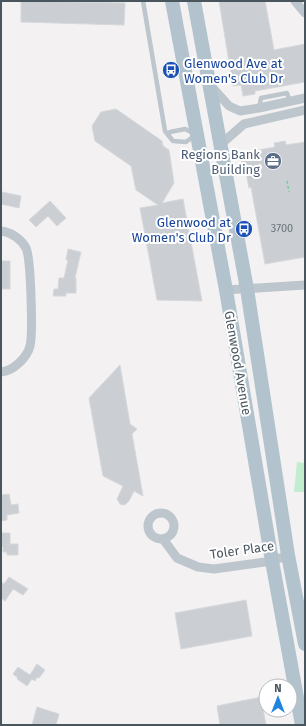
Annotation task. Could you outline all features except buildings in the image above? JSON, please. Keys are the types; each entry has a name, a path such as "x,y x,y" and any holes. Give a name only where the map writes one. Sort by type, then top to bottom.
{"main road":[{"name":"Glenwood Avenue","path":"172,1 226,290 272,561 302,725"},
{"name":"Glenwood Avenue","path":"194,1 246,289 288,555 305,644"},
{"path":"196,135 217,132"}],"street":[{"path":"295,1 305,13"},
{"path":"208,84 229,106 240,111 305,98"},
{"path":"220,145 244,124 305,110"},
{"path":"1,231 16,236 26,248 30,268 31,318 30,346 24,358 15,366 1,372"},
{"path":"226,290 305,286"},
{"name":"Toler Place","path":"163,539 177,558 198,567 214,570 272,561 288,555"}],"lane":[{"path":"143,1 164,131 173,141 186,142 196,135"},
{"path":"168,135 170,132 185,130 196,135"}],"path":[{"path":"287,181 289,192"}],"green space":[{"path":"297,462 305,463 305,492 294,492"}],"place":[{"name":"Glenwood Ave at Women's Club Dr","path":"171,70"},
{"name":"Regions Bank Building","path":"273,161"},
{"name":"Glenwood at Women's Club Dr","path":"244,229"}]}
